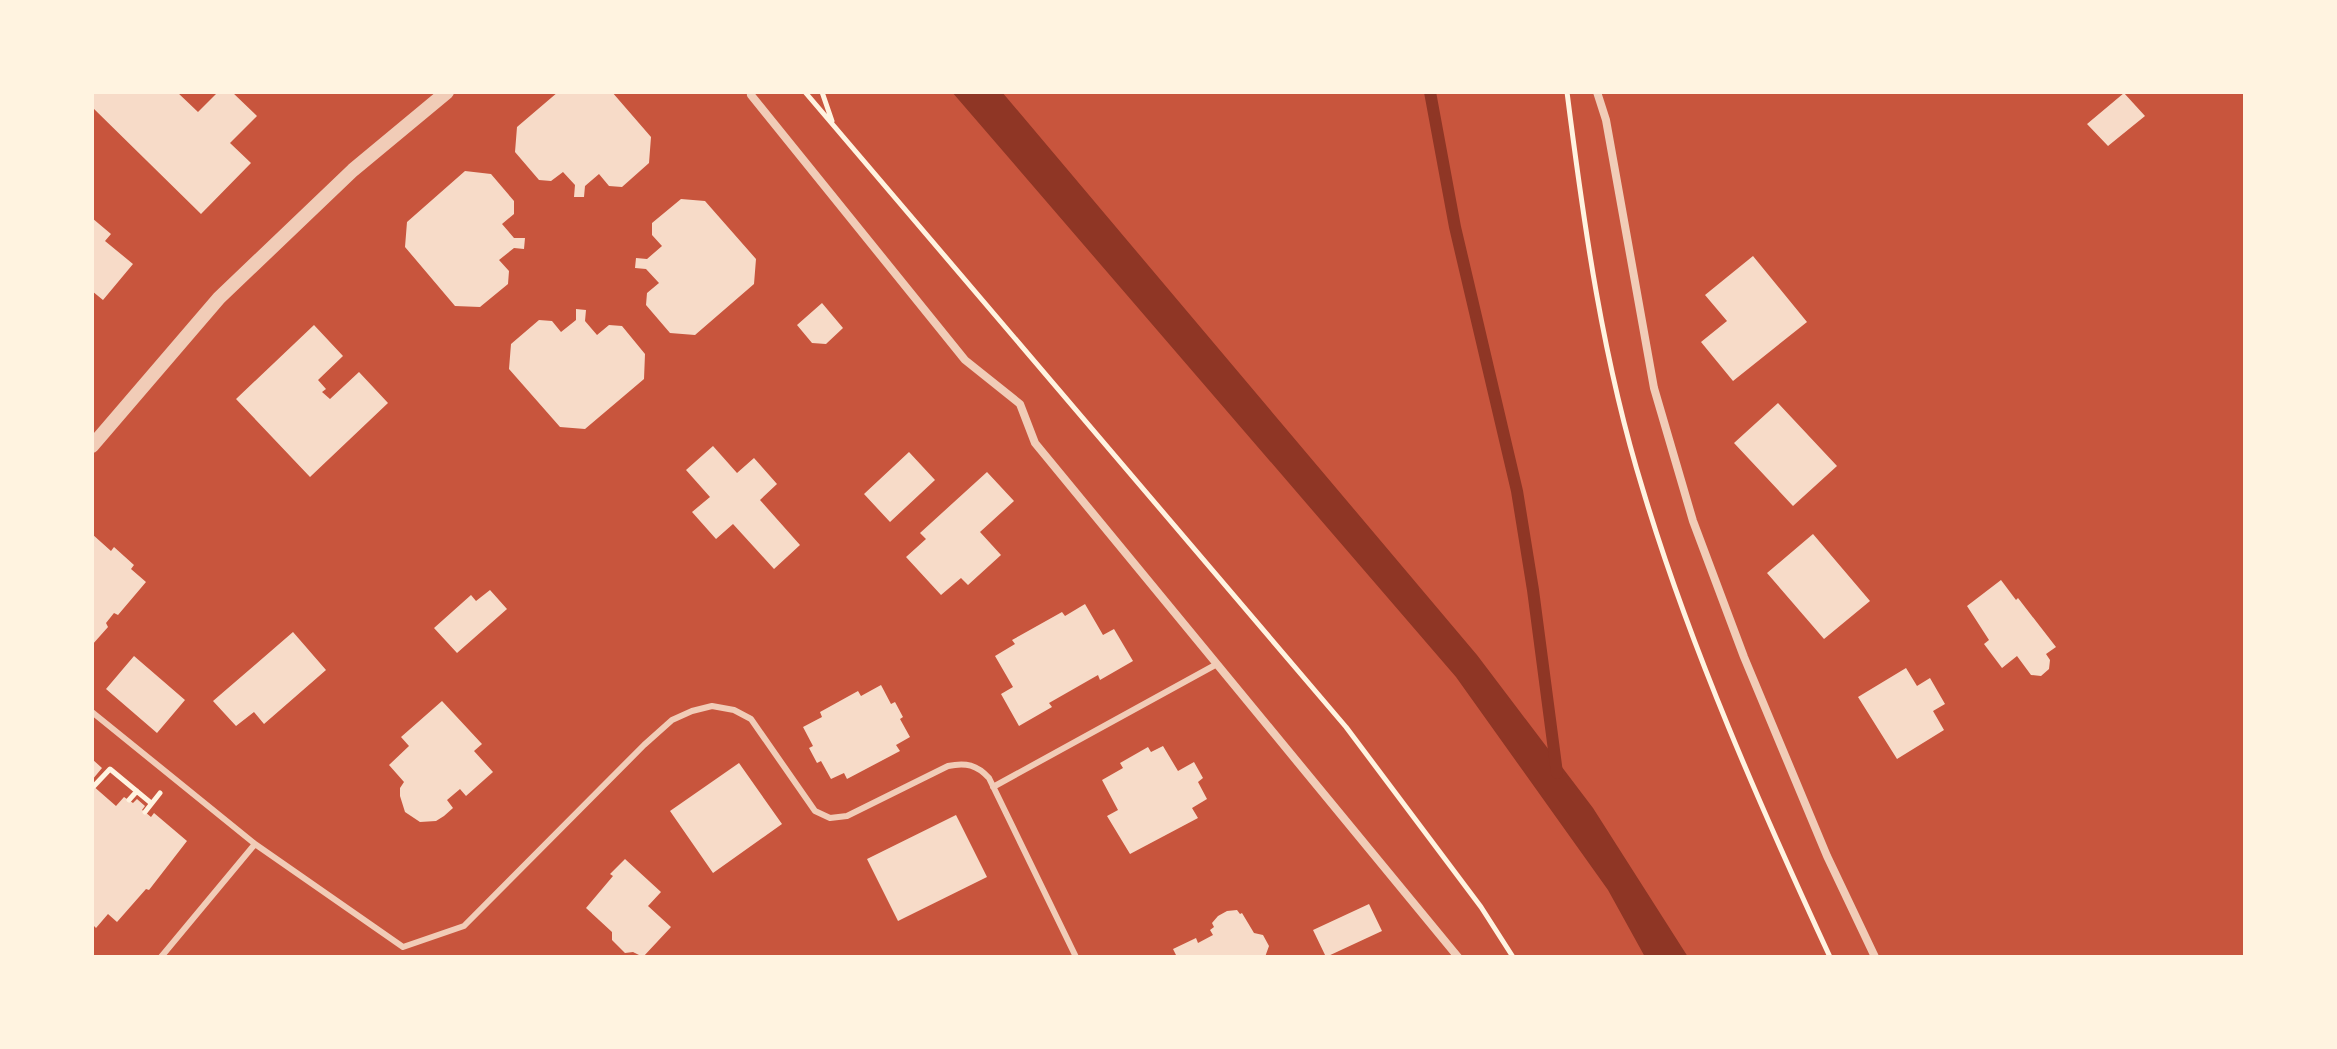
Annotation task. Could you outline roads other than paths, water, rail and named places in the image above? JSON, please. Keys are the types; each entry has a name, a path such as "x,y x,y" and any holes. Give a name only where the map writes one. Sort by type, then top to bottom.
{"street":[{"path":"92,446 219,298 353,170 447,92"},
{"path":"1597,92 1606,120 1654,388 1693,521 1750,671 1827,856 1875,957"},
{"path":"751,95 965,360 1020,404 1035,443 1458,957"}],"lane":[{"path":"993,787 1217,664"},
{"path":"92,712 255,844 403,947 464,926 644,745 672,720 692,711 712,706 734,710 751,719 815,811 830,818 847,816 948,766 964,763 980,769 993,787 1076,957"},
{"path":"161,957 255,844"}],"waterway":[{"path":"1430,92 1455,227 1517,491 1557,773"}]}
